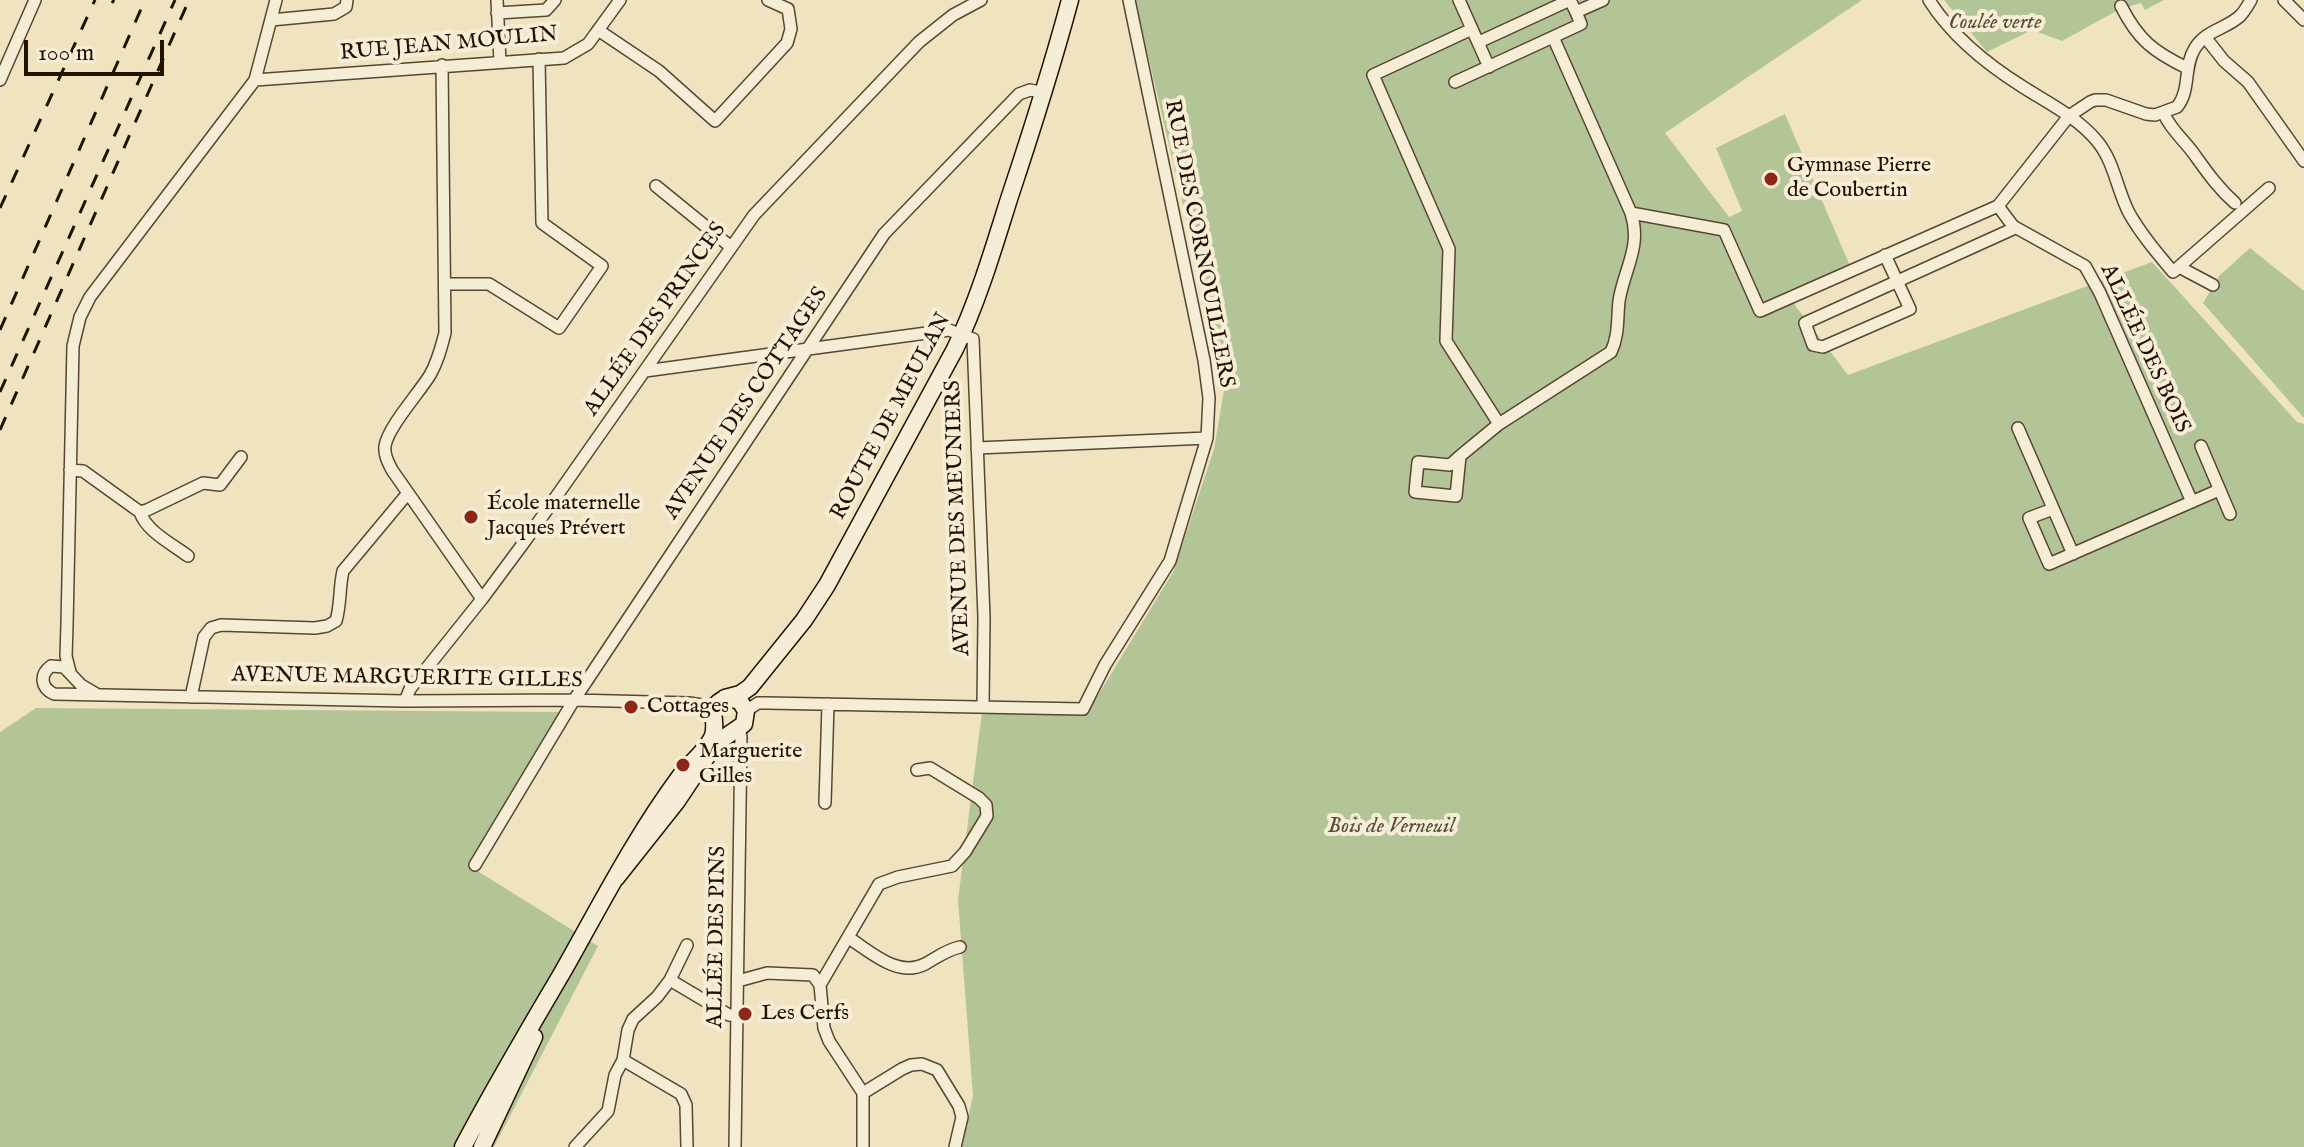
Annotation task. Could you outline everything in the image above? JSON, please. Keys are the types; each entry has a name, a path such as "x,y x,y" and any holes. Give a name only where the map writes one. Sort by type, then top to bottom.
{"main road":[{"name":"ROUTE DE MEULAN","path":"1041,92 1061,0"},
{"name":"ROUTE DE MEULAN","path":"746,709 755,681 821,580 959,333 1070,0"},
{"path":"463,1147 616,878 675,784 711,740 718,708 755,681"},
{"path":"616,878 677,801 719,739 736,730 746,720 746,709 736,699 718,708"},
{"path":"718,708 722,730 736,730"},
{"path":"482,1147 561,973"}],"street":[{"path":"0,80 35,0"},
{"path":"67,625 63,643 44,673 43,683 49,692 60,694 70,687 66,656 67,625 73,346 80,317 90,297 255,80 276,0"},
{"path":"271,20 334,14 346,7 347,0"},
{"path":"497,0 500,62"},
{"path":"497,13 546,10 555,0"},
{"name":"RUE JEAN MOULIN","path":"255,80 564,58 588,44 620,0"},
{"path":"598,30 659,71 715,121 787,43 791,29 788,5 768,0"},
{"name":"ALLÉE DES PRINCES","path":"405,701 410,689 482,599 754,215 917,44 953,15 981,0"},
{"name":"RUE DES CORNOUILLERS","path":"983,707 1083,709 1105,665 1170,561 1207,438 1209,398 1204,360 1129,0"},
{"path":"1459,0 1489,67"},
{"path":"1479,42 1572,4 1603,0"},
{"path":"1929,0 1979,56 2069,116 2096,139 2107,154 2128,211 2149,243 2176,269 2213,285"},
{"path":"1631,213 1724,230 1760,311 1998,206 2069,116 2095,100 2106,100 2146,114 2164,114 2177,107 2183,101 2187,68 2196,47 2205,37 2239,18 2251,0"},
{"path":"2284,0 2304,20"},
{"path":"1455,82 1581,24 1572,4"},
{"path":"2121,6 2140,38 2158,54 2187,68"},
{"path":"1472,29 1373,75 1449,249 1446,341 1499,424"},
{"path":"1460,456 1456,496 1415,492 1418,462 1450,465 1460,456 1499,424 1611,352 1618,337 1620,298 1636,241 1636,227 1553,37"},
{"path":"2205,37 2224,61 2248,82 2304,161"},
{"path":"446,284 489,284 559,328 602,266 542,223 539,59"},
{"path":"442,65 445,333 440,355 430,375 385,444 386,457 392,470 482,599"},
{"name":"AVENUE DES COTTAGES","path":"475,865 574,700 884,234 1019,94 1024,91 1041,92"},
{"path":"2164,114 2171,128 2219,188 2235,203"},
{"path":"656,186 731,247"},
{"path":"2176,269 2269,188"},
{"name":"ALLÉE DES BOIS","path":"1998,206 2015,228 2085,266 2100,293 2192,502"},
{"path":"1885,255 1898,282 1910,309 1823,347 1813,345 1805,323 1898,282 2015,228"},
{"path":"645,371 949,330 959,333"},
{"name":"AVENUE DES MEUNIERS","path":"959,333 973,339 984,617 983,707"},
{"path":"2018,428 2073,554"},
{"path":"977,448 1207,438"},
{"path":"2201,446 2230,514"},
{"path":"140,512 203,483 220,485 241,457"},
{"path":"70,470 83,471 140,512 151,528 188,556"},
{"path":"2053,509 2029,518 2049,564 2219,490"},
{"path":"191,697 204,637 211,628 221,625 315,628 336,621 343,571 408,493"},
{"path":"51,666 60,665 87,690 98,695"},
{"path":"755,681 766,703"},
{"name":"AVENUE MARGUERITE GILLES","path":"60,694 405,701 574,700 689,703 718,708"},
{"path":"746,709 758,703 983,707"},
{"path":"825,803 828,704"},
{"name":"ALLÉE DES PINS","path":"735,1147 741,737 736,730"},
{"path":"820,985 879,884 952,866 965,852 987,816 986,805 979,798 930,768 917,770"},
{"path":"849,938 892,965 905,969 925,964 946,950 960,947"},
{"path":"575,1147 608,1111 615,1075 623,1060 633,1019 670,980 687,945"},
{"path":"738,981 767,973 813,975 820,985 824,1028 829,1041 863,1093 863,1147"},
{"path":"670,980 729,1015 737,1016"},
{"path":"623,1060 681,1094 686,1105 687,1147"},
{"path":"863,1093 911,1065 922,1064 937,1070 959,1106 962,1117 955,1147"}],"green space":[{"name":"Bois de Verneuil","path":"1135,0 1862,0 1665,133 1729,217 1742,211 1716,148 1785,114 1850,266 1785,292 1848,375 2152,262 2297,422 2304,424 2304,1147 961,1147 973,1096 958,900 982,712 1086,715 1173,572 1214,449 1225,384"},
{"name":"Coulée verte","path":"1944,0 2164,0 2145,10 2141,3 2120,9 2062,41 2032,30 1987,52"},
{"path":"2250,248 2304,291 2304,418 2203,303 2219,276"},
{"path":"36,708 565,712 471,867 598,946 494,1147 0,1147 0,732"}],"railway":[{"path":"0,208 95,0"},
{"path":"0,330 145,0"},
{"path":"0,392 175,0"},
{"path":"0,430 189,0"}],"place":[{"name":"Gymnase Pierre de Coubertin","path":"1771,179"},
{"name":"École maternelle Jacques Prévert","path":"471,517"},
{"name":"Cottages","path":"631,707"},
{"name":"Marguerite Gilles","path":"683,765"},
{"name":"Les Cerfs","path":"745,1014"}]}
